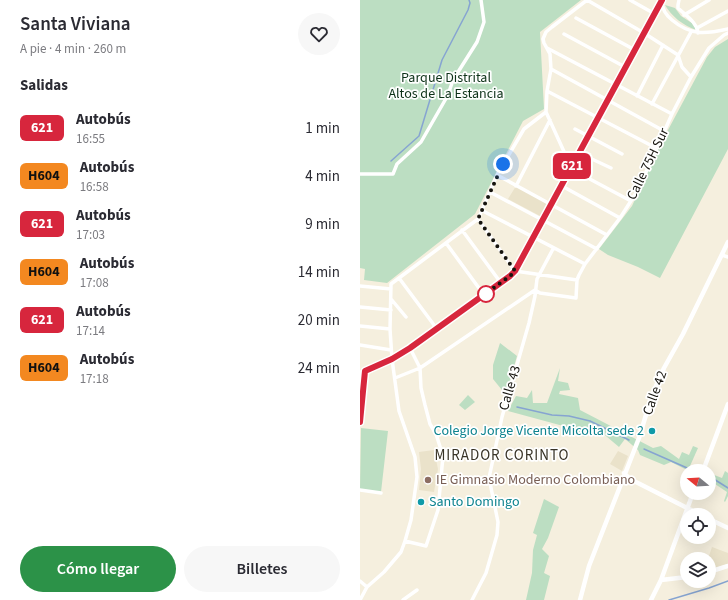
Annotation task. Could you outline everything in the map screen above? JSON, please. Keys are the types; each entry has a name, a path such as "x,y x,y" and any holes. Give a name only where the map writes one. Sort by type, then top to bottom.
{"street":[{"path":"360,174 393,174 397,164 421,142 448,95 453,80 477,42 484,22 481,0"},
{"path":"631,201 571,168 546,112 550,54 543,39 546,32 587,0 644,33 678,55 682,67 691,77"},
{"path":"630,0 655,14"},
{"path":"360,373 392,359 410,348 515,271 662,0"},
{"path":"662,0 663,10 667,15 681,27 692,32"},
{"path":"679,0 678,5 684,15 691,20 698,30 707,33 728,29"},
{"path":"684,15 709,0"},
{"path":"652,104 692,32 698,30 728,11"},
{"path":"576,18 635,50"},
{"name":"Calle 75H Sur","path":"536,290 540,293 576,298 577,280 585,264 631,201 691,77 709,48 728,33"},
{"path":"564,34 626,67"},
{"path":"637,96 663,45"},
{"path":"547,48 672,114"},
{"path":"550,69 664,131"},
{"path":"547,91 656,148"},
{"path":"360,600 367,587 398,557 406,541 417,477 415,457 401,419 392,359 390,329 391,284 478,219 497,175 524,128 546,112"},
{"path":"516,186 550,120"},
{"path":"575,129 622,154"},
{"path":"579,153 611,168"},
{"path":"497,175 607,235"},
{"path":"562,186 620,218"},
{"path":"490,192 597,249"},
{"path":"481,210 585,264"},
{"path":"478,219 515,271 577,280"},
{"path":"462,230 500,283"},
{"name":"Calle 42","path":"580,600 589,566 644,421 652,395 664,368 674,352 728,242"},
{"path":"446,243 484,295"},
{"path":"538,274 554,249"},
{"path":"722,255 728,257"},
{"name":"Calle 43","path":"472,600 486,573 497,535 498,522 489,478 502,417 529,323 538,274"},
{"path":"399,278 437,329"},
{"path":"360,286 391,289"},
{"path":"395,378 420,368 536,290"},
{"path":"391,299 406,317"},
{"path":"360,306 390,310"},
{"path":"360,326 390,329"},
{"path":"360,345 391,350"},
{"path":"406,541 426,546 438,510 443,456 436,434 430,424 425,405 421,388 420,368 410,348"},
{"path":"360,422 365,371"},
{"path":"705,464 728,404"},
{"path":"624,473 630,479 687,508 690,500"},
{"path":"360,490 381,493"},
{"path":"716,522 728,528"},
{"path":"651,600 661,580 680,527"},
{"path":"716,570 728,566"},
{"path":"661,580 680,578"},
{"path":"360,581 367,587"},
{"path":"403,600 417,590"}],"shaded area":[{"path":"516,186 549,204 542,217 508,199"},
{"name":"IE Gimnasio Moderno Colombiano","path":"434,450 438,469 434,492 419,490 421,469 419,452"},
{"path":"618,451 628,456 622,471 610,464"},
{"path":"712,547 728,553 728,564 716,568 716,552 710,552"}],"green space":[{"name":"Parque Distrital Altos de La Estancia","path":"360,0 581,0 540,32 544,109 523,121 475,214 387,283 364,280 365,269 360,268"},
{"path":"665,5 675,8 681,16 695,25 696,30 678,20"},
{"path":"728,39 728,149 660,278 608,255 599,249 632,206 660,145 707,57 715,47"},
{"path":"500,343 517,356 506,395 493,379 493,365"},
{"path":"560,368 558,381 568,383 570,390 560,391 559,394 578,398 580,410 653,448 661,446 679,459 682,452 689,455 693,446 698,448 691,464 680,464 680,466 671,462 664,465 640,455 638,450 625,439 619,447 600,431 584,437 567,427 508,411 516,396 527,398 532,390 533,403 547,403"},
{"path":"468,395 475,402 465,410 459,405"},
{"path":"361,428 388,431 381,492 360,489"},
{"path":"725,471 728,473 728,496 725,502 727,492 716,485 716,476 722,478"},
{"path":"544,499 559,507 548,538 542,549 549,556 544,573 550,576 544,600 526,600 532,573 533,550 537,535 533,533"}],"waterway":[{"path":"391,161 419,136 442,60 468,10 470,3 469,0"},
{"path":"517,407 552,415 569,416 590,421 629,440"},
{"path":"644,449 680,465"},
{"path":"716,480 728,488"},
{"path":"669,600 728,581"}],"bus line":[{"name":"621","path":"360,422 365,371 406,351 515,271 662,0"}],"place":[{"name":"Colegio Jorge Vicente Micolta sede 2","path":"652,431"},
{"name":"IE Gimnasio Moderno Colombiano","path":"428,480"},
{"name":"Santo Domingo","path":"421,502"}],"district":[{"name":"MIRADOR CORINTO","path":"502,455"}],"route":[{"path":"486,294 484,295 515,271 478,219 503,164"}]}
